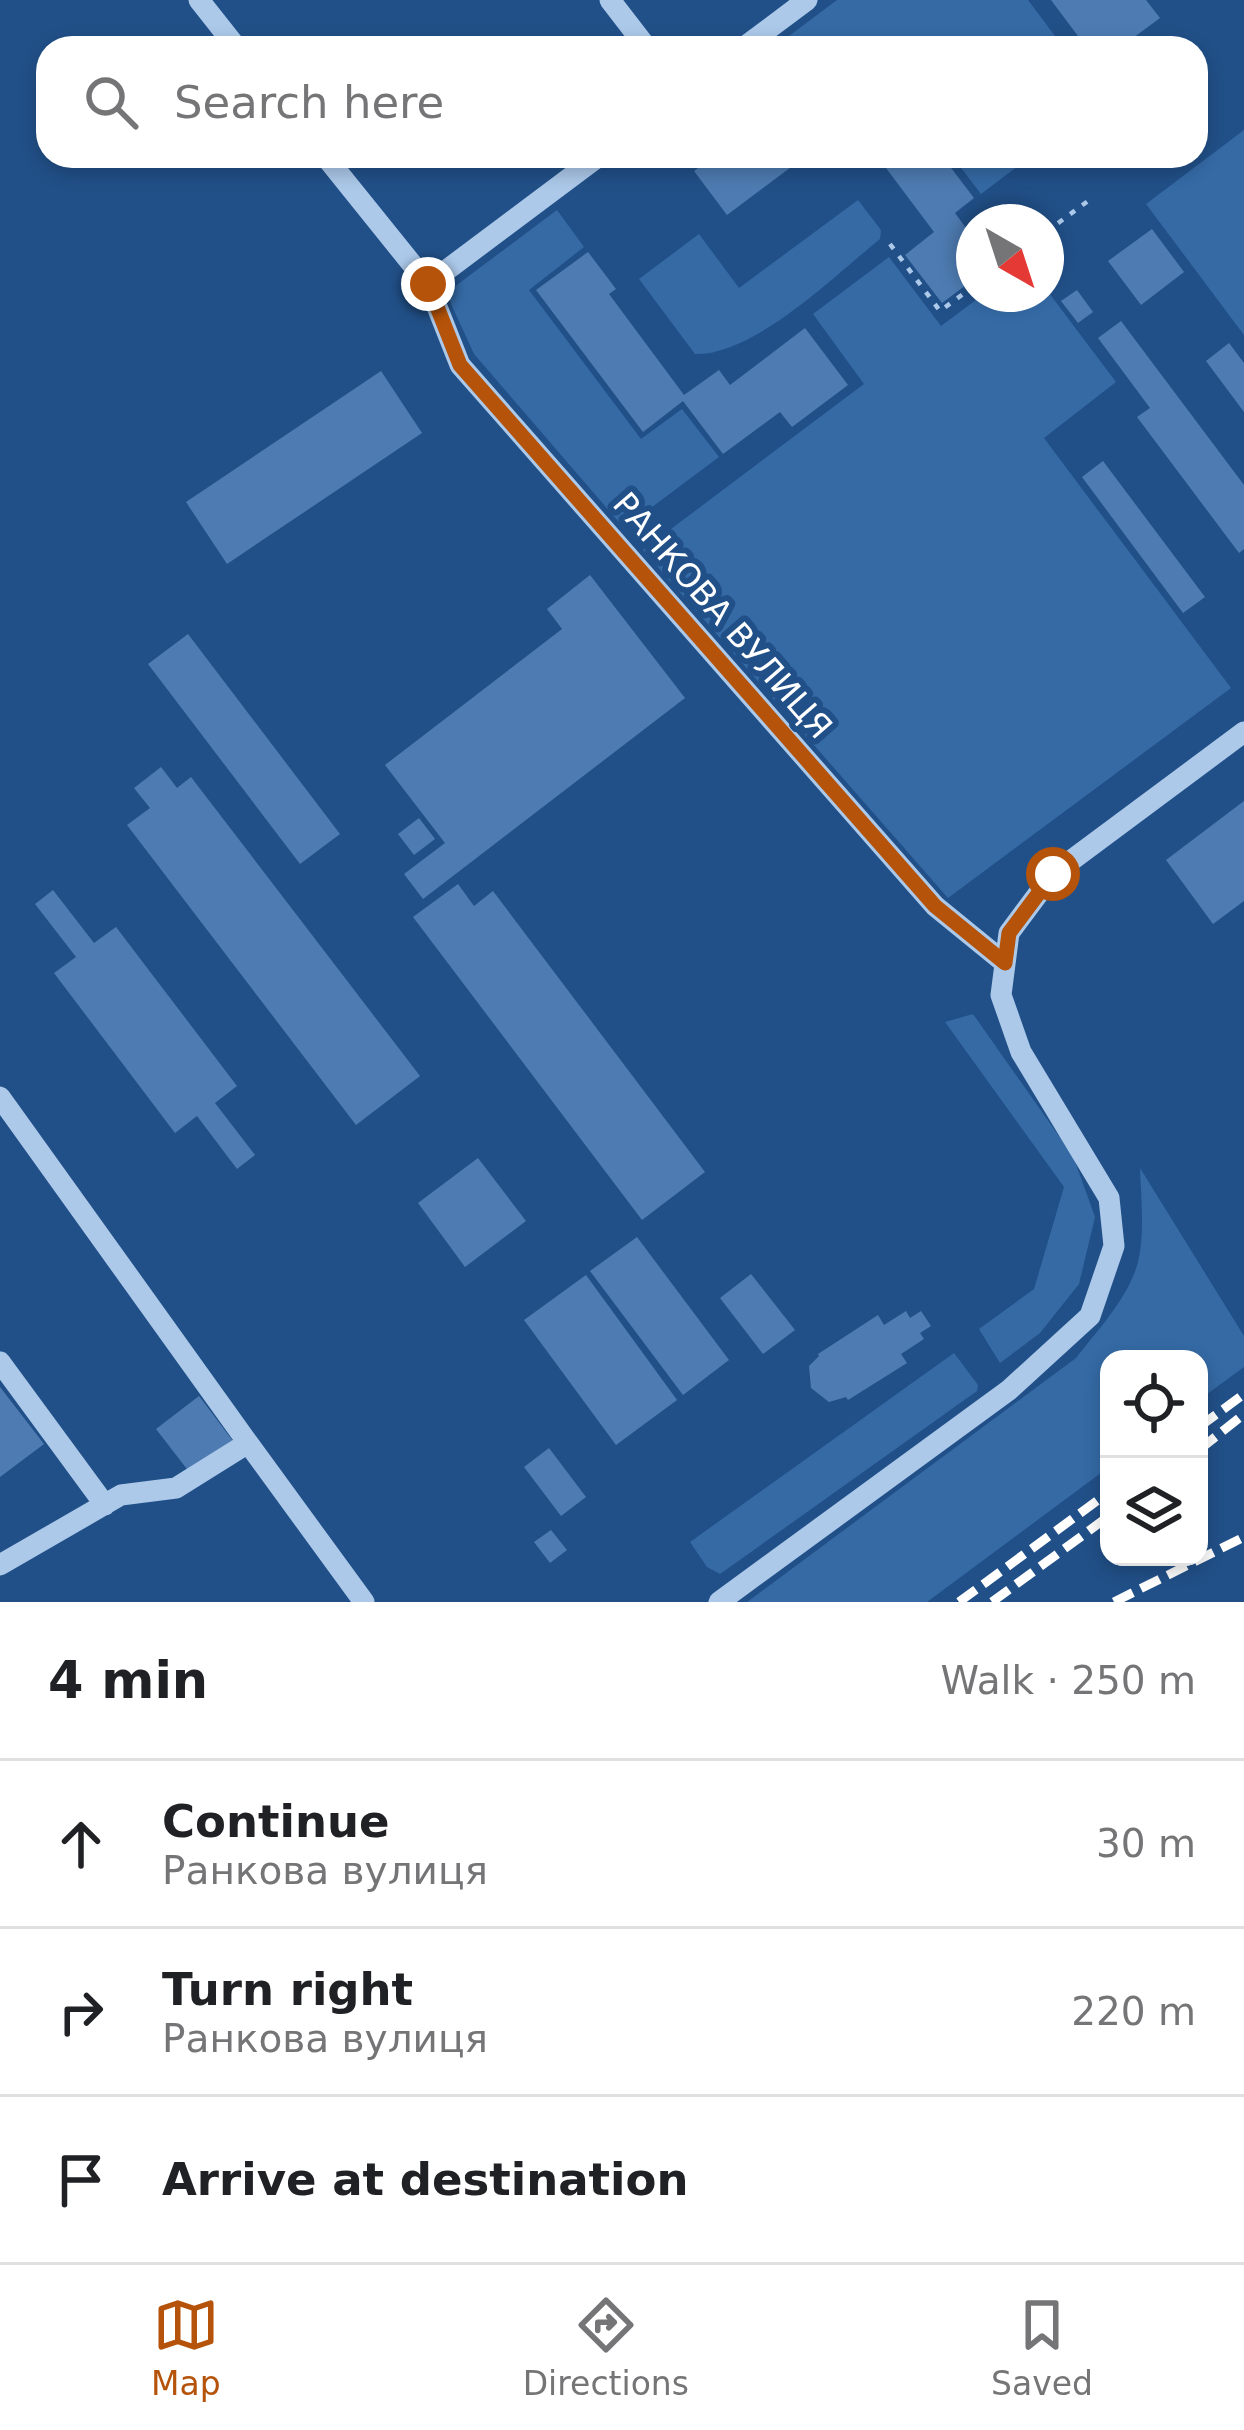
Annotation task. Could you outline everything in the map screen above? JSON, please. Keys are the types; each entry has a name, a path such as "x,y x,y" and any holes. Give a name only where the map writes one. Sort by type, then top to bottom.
{"street":[{"path":"199,0 228,36"},
{"path":"610,0 637,36"},
{"path":"759,36 807,0"},
{"name":"РАНКОВА ВУЛИЦЯ","path":"335,168 428,284 460,365 935,906 1005,963"},
{"path":"428,284 583,168"},
{"path":"719,1602 1009,1390 1090,1316 1114,1246 1109,1198 1021,1052 1001,995 1009,933 1053,874 1244,732"},
{"path":"0,1096 364,1602"},
{"path":"0,1362 105,1505"},
{"path":"0,1564 121,1495 176,1488 248,1443"}],"path":[{"path":"1064,218 1088,200"},
{"path":"890,244 940,311 956,299"}],"shaded area":[{"path":"837,0 1028,0 1055,36 789,36"},
{"path":"1244,130 1244,335 1146,204 1194,168 1208,168 1208,157"},
{"path":"961,168 1015,168 981,194"},
{"path":"858,200 881,230 880,239 793,311 743,342 695,354 639,279 699,234 739,288"},
{"path":"557,210 584,247 529,290 641,439 682,409 719,457 624,528 474,354 446,293"},
{"path":"889,257 941,326 960,312 1063,312 1116,382 1044,438 1231,688 948,898 643,550 864,384 813,314"},
{"path":"973,1014 1073,1156 1095,1217 1079,1284 1040,1333 1000,1363 979,1329 1034,1289 1064,1187 945,1022"},
{"path":"1140,1168 1244,1336 1244,1367 1208,1393 1208,1350 1100,1350 1100,1474 927,1602 747,1602 1076,1358 1112,1313 1134,1275 1142,1215"},
{"path":"954,1353 978,1385 977,1391 720,1574 707,1567 690,1542"}],"building":[{"path":"1051,0 1146,0 1160,18 1136,36 1078,36"},
{"path":"698,168 790,168 727,215 694,171"},
{"path":"886,168 951,168 974,198 956,204 956,292 942,303 905,255 934,232"},
{"path":"1152,229 1184,272 1141,305 1108,261"},
{"path":"588,252 616,289 609,294 684,395 719,370 730,385 805,328 848,385 792,427 780,412 723,454 683,401 643,432 536,290"},
{"path":"1077,290 1093,312 1078,323 1064,299"},
{"path":"1121,321 1244,485 1244,549 1239,553 1137,417 1150,408 1098,338"},
{"path":"1229,343 1244,363 1244,412 1206,361"},
{"path":"381,371 422,433 227,564 186,502"},
{"path":"1103,461 1205,597 1183,613 1082,477"},
{"path":"590,575 685,698 423,899 404,874 445,843 385,765 562,629 547,609"},
{"path":"188,634 340,834 300,864 148,664"},
{"path":"161,767 177,788 191,777 420,1076 356,1125 127,825 150,808 134,788"},
{"path":"1244,801 1244,901 1213,924 1166,860"},
{"path":"419,818 435,839 414,855 398,834"},
{"path":"458,884 474,906 493,891 705,1172 642,1220 413,917"},
{"path":"53,890 94,943 116,927 237,1086 215,1103 255,1155 237,1169 197,1116 175,1133 54,973 76,957 35,904"},
{"path":"478,1158 526,1221 465,1267 418,1203"},
{"path":"637,1237 729,1360 683,1395 590,1271"},
{"path":"751,1274 795,1330 763,1354 720,1298"},
{"path":"586,1275 677,1400 616,1445 524,1320"},
{"path":"906,1311 910,1318 921,1311 931,1326 920,1333 924,1339 901,1354 907,1363 848,1400 829,1402 811,1388 809,1366 818,1354 878,1315 884,1325"},
{"path":"0,1387 44,1444 0,1477"},
{"path":"199,1396 233,1441 190,1473 156,1429"},
{"path":"549,1448 586,1497 561,1516 524,1467"},
{"path":"551,1530 567,1550 550,1563 534,1542"}],"railway":[{"path":"1208,1420 1244,1394"},
{"path":"1208,1443 1244,1414"},
{"path":"959,1602 1100,1499"},
{"path":"992,1602 1100,1523"},
{"path":"1114,1602 1244,1537"}],"route":[{"path":"428,284 460,365 935,906 1005,963 1009,933 1053,874"}]}
